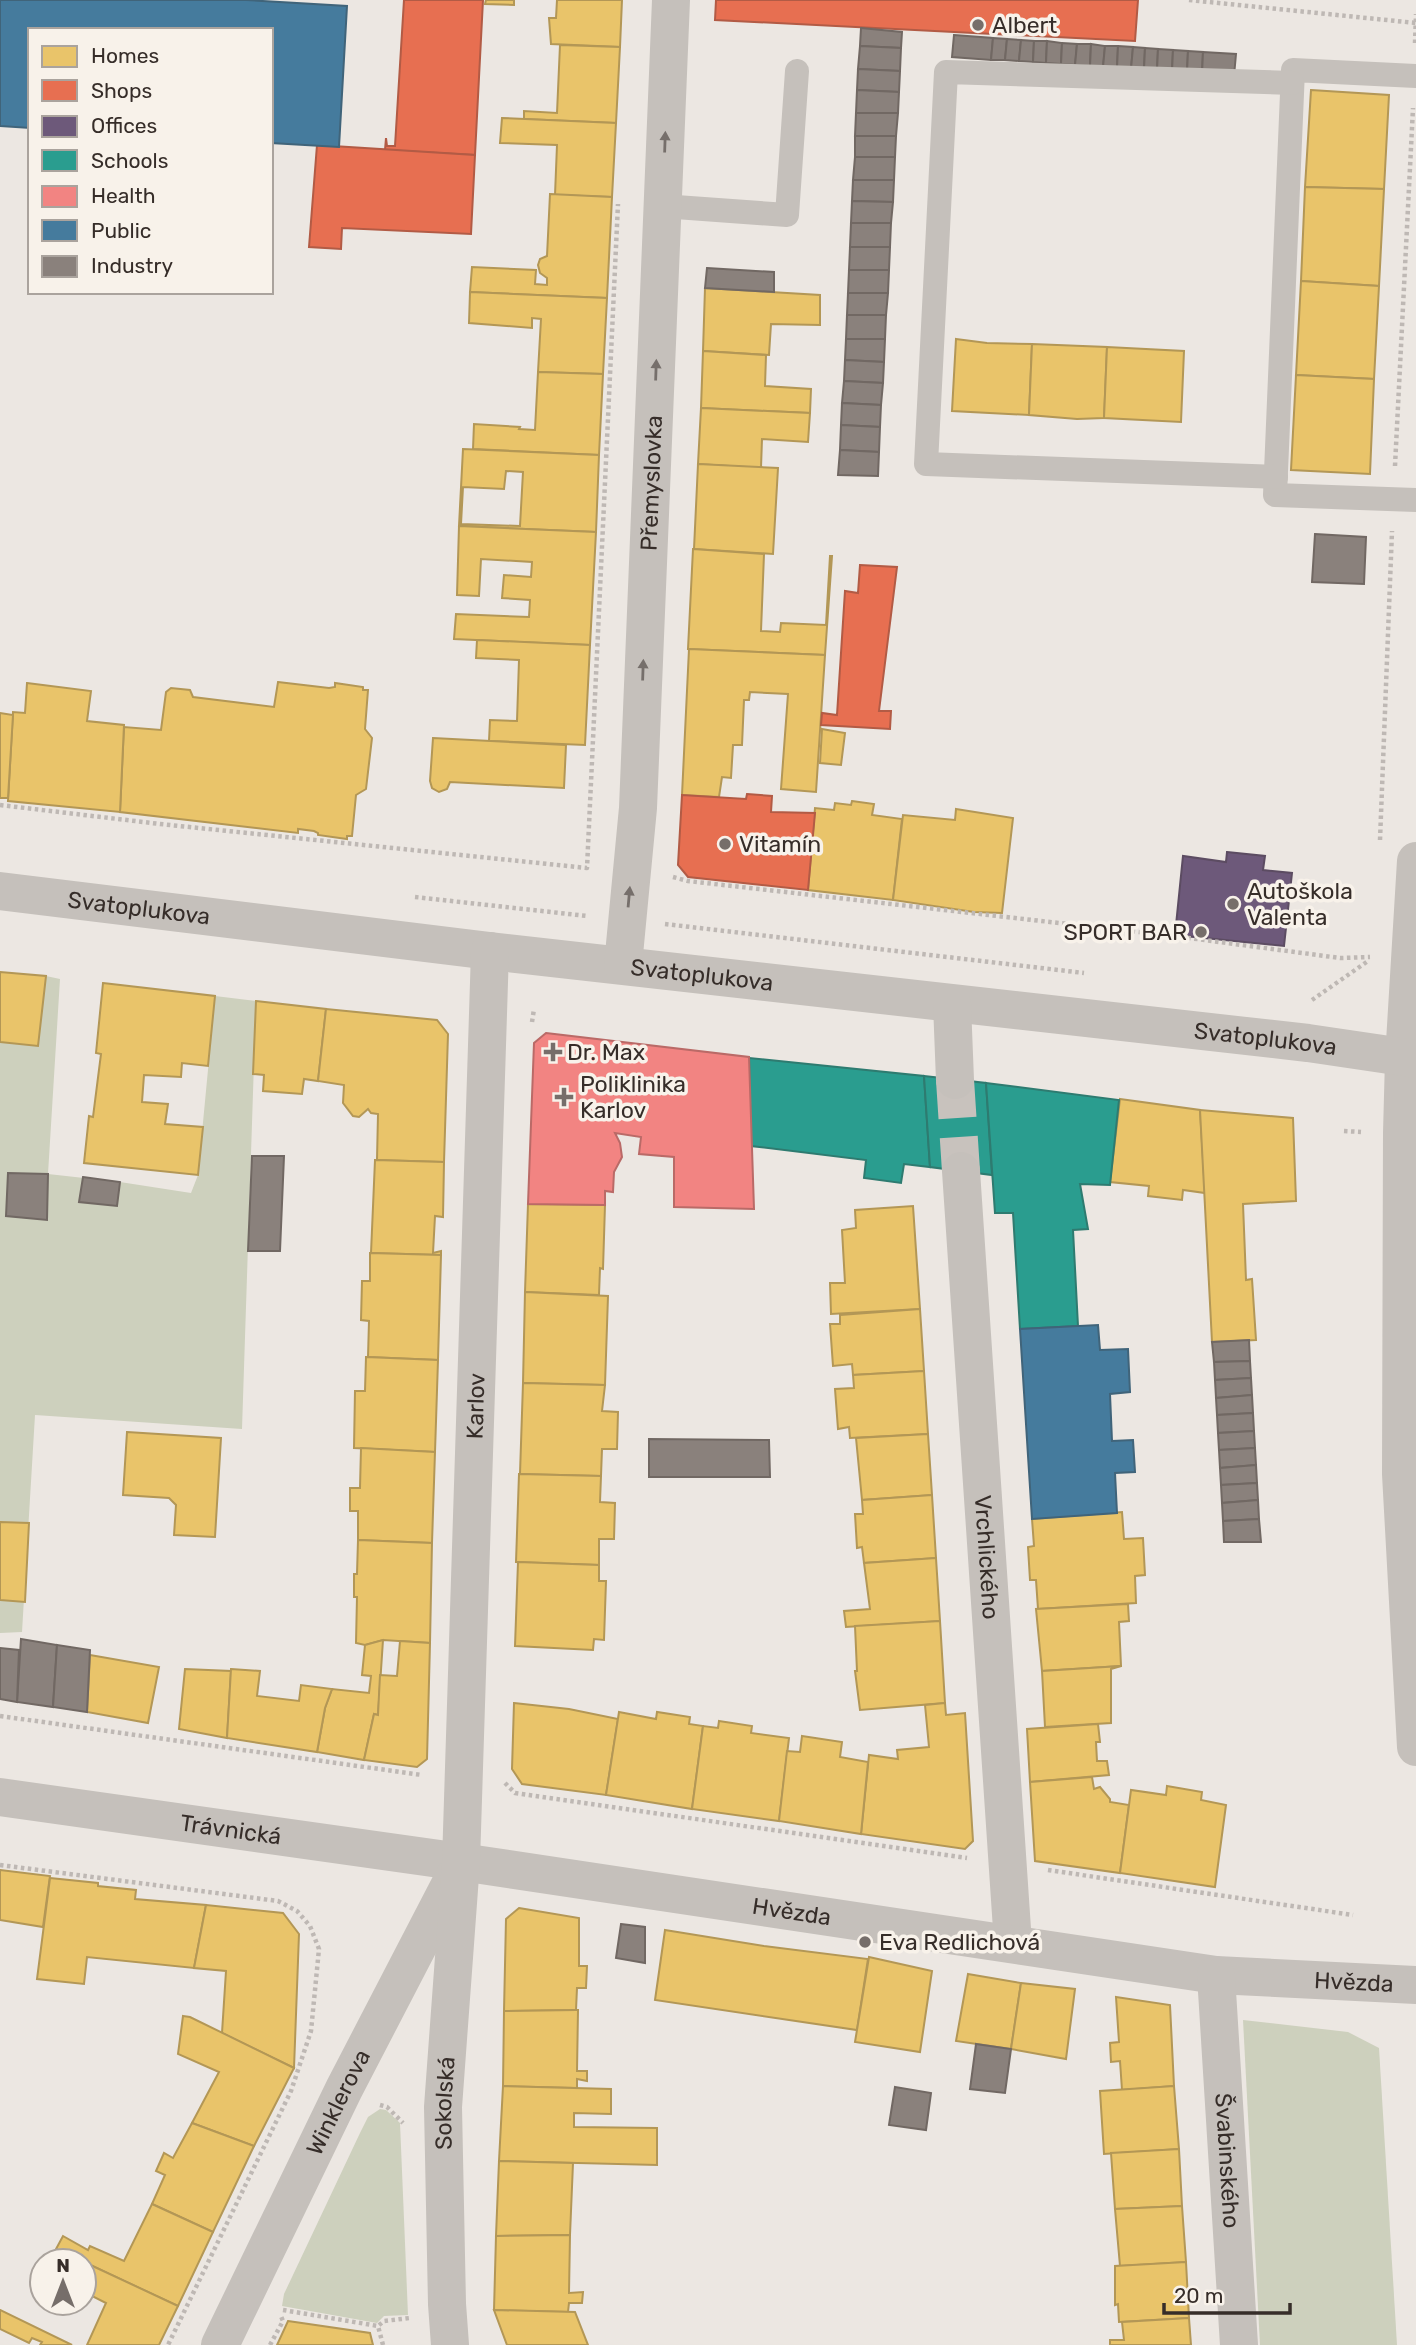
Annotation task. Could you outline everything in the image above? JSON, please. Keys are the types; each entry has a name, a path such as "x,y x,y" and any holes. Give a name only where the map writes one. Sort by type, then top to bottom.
{"street":[{"name":"Přemyslovka","path":"623,965 638,808 671,0"},
{"path":"1416,861 1410,1059 1408,1473 1416,1747"},
{"name":"Svatoplukova","path":"0,891 490,951 1308,1043 1410,1059"},
{"name":"Karlov","path":"461,1863 490,951"},
{"path":"952,1004 955,1080"},
{"name":"Vrchlického","path":"961,1171 1013,1944"},
{"name":"Trávnická","path":"0,1797 461,1863"},
{"name":"Hvězda","path":"461,1863 1216,1975 1416,1985"},
{"name":"Winklerova","path":"220,2345 344,2089 461,1863"},
{"name":"Sokolská","path":"450,2345 443,2107 461,1863"},
{"name":"Švabinského","path":"1216,1975 1239,2345"}],"lane":[{"path":"1405,500 1275,495 1293,70 1415,76"},
{"path":"662,206 787,215 797,72"},
{"path":"1276,477 926,464 946,72 1292,83"}],"path":[{"path":"1189,0 1416,23"},
{"path":"1379,848 1405,500 1416,15"},
{"path":"587,868 619,193"},
{"path":"0,805 668,876 688,881 1174,936 1340,958 1374,957 1313,1000 1300,999"},
{"path":"409,897 1093,974"},
{"path":"530,1035 534,1009"},
{"path":"0,1716 464,1780"},
{"path":"505,1782 515,1793 1353,1915"},
{"path":"0,1865 278,1901 297,1911 310,1926 319,1949 311,2031 291,2091 168,2345"},
{"path":"371,2109 380,2105 387,2107 404,2123 405,2135"},
{"path":"271,2345 283,2321 278,2309 279,2301"},
{"path":"379,2326 384,2321 411,2318 411,2305"},
{"path":"278,2309 379,2326"},
{"path":"379,2326 383,2345"}],"green space":[{"path":"46,976 60,979 48,1174 191,1193 198,1175 215,996 256,1001 242,1429 35,1415 22,1632 0,1633 0,1042 38,1046"},
{"path":"1243,2020 1348,2032 1379,2048 1397,2345 1260,2345"},
{"path":"380,2109 386,2110 400,2123 408,2315 384,2316 377,2323 282,2306 284,2294 360,2133 368,2117"}],"building: Homes":[{"path":"486,0 514,0 514,5 485,4"},
{"path":"557,0 622,0 620,47 551,44 549,18 556,18"},
{"path":"560,45 620,47 616,123 524,119 524,111 557,113"},
{"path":"1311,90 1389,95 1384,189 1305,187"},
{"path":"502,118 616,123 612,197 555,195 557,145 500,143"},
{"path":"1305,187 1384,189 1379,286 1301,281"},
{"path":"550,194 612,197 607,298 470,292 472,267 536,270 535,284 547,285 547,278 540,273 538,265 540,259 547,256"},
{"path":"1301,281 1379,286 1374,379 1296,375"},
{"path":"705,288 820,295 820,325 771,324 769,355 703,351"},
{"path":"470,292 607,298 603,374 538,372 541,319 532,318 532,328 469,323"},
{"path":"956,339 1032,344 1029,415 952,411"},
{"path":"1032,344 1107,347 1104,418 1029,415"},
{"path":"1107,347 1184,351 1181,422 1104,418"},
{"path":"703,351 766,355 765,386 811,389 810,413 701,408"},
{"path":"538,372 603,374 599,455 473,449 474,424 535,430"},
{"path":"1296,375 1374,379 1370,474 1291,470"},
{"path":"701,408 810,413 808,442 762,439 761,468 698,464"},
{"path":"463,449 599,455 596,532 459,526","holes":["506,471 523,472 520,526 461,524 463,487 504,489"]},
{"path":"698,464 778,468 773,554 694,549"},
{"path":"459,526 596,532 590,645 454,639 456,614 529,617 530,600 502,598 504,575 531,577 532,562 481,559 479,596 457,595"},
{"path":"693,549 764,554 761,631 780,632 781,623 826,625 832,556 825,655 688,649"},
{"path":"477,640 590,645 585,745 489,741 490,720 517,721 519,660 476,658"},
{"path":"689,649 825,655 816,792 781,789 788,694 750,692 749,700 744,700 742,745 733,745 731,778 722,777 719,797 682,795"},
{"path":"278,682 329,688 335,687 335,683 368,690 365,729 372,738 366,789 356,795 352,836 347,836 347,839 298,829 298,833 120,812 124,727 161,730 166,692 171,688 190,690 193,697 274,707"},
{"path":"27,683 91,691 87,721 124,725 120,812 8,801 13,712 25,713"},
{"path":"0,713 13,715 8,798 0,798"},
{"path":"822,729 845,733 841,765 820,763"},
{"path":"433,738 566,745 564,788 450,782 447,789 439,792 432,788 430,781"},
{"path":"852,801 874,804 872,815 902,819 893,900 808,890 815,808 834,810 835,803 851,805"},
{"path":"956,809 1013,818 1002,913 974,912 893,900 903,815 955,820"},
{"path":"0,972 46,976 38,1046 0,1042"},
{"path":"103,983 215,996 208,1066 182,1063 181,1077 144,1075 142,1102 168,1104 165,1124 203,1127 198,1175 84,1163 89,1116 93,1117 101,1054 96,1053"},
{"path":"256,1001 326,1009 318,1081 304,1079 302,1094 263,1091 264,1075 253,1074"},
{"path":"326,1009 437,1020 448,1034 444,1162 377,1160 378,1114 371,1113 368,1109 359,1117 353,1116 343,1103 344,1085 318,1081"},
{"path":"1120,1099 1200,1110 1205,1193 1183,1190 1182,1200 1148,1196 1149,1186 1110,1182"},
{"path":"1200,1110 1293,1118 1296,1201 1243,1204 1246,1280 1252,1279 1256,1340 1212,1342"},
{"path":"375,1160 444,1162 443,1217 435,1216 433,1253 441,1251 441,1255 371,1253"},
{"path":"528,1204 605,1205 603,1269 600,1268 599,1295 525,1292"},
{"path":"913,1206 920,1309 831,1314 830,1283 845,1283 842,1230 856,1228 855,1210"},
{"path":"370,1253 441,1255 438,1360 368,1357 369,1321 361,1320 362,1281 370,1281"},
{"path":"525,1292 608,1296 605,1385 523,1383"},
{"path":"920,1309 924,1371 853,1375 852,1364 833,1366 830,1324 840,1324 840,1315"},
{"path":"366,1357 438,1360 435,1452 354,1448 355,1391 365,1391"},
{"path":"924,1371 928,1434 850,1438 849,1427 838,1429 835,1389 854,1388 853,1375"},
{"path":"523,1383 605,1385 602,1411 618,1412 617,1449 602,1449 601,1476 520,1474"},
{"path":"127,1432 221,1438 215,1537 174,1535 176,1505 169,1498 123,1495"},
{"path":"928,1434 932,1495 862,1500 856,1438"},
{"path":"361,1448 435,1452 432,1543 358,1540 358,1511 350,1511 350,1488 360,1488"},
{"path":"519,1474 601,1476 600,1502 615,1503 614,1539 599,1539 599,1565 516,1562"},
{"path":"932,1495 936,1558 864,1563 862,1547 857,1548 855,1514 863,1514 862,1500"},
{"path":"1122,1512 1124,1539 1143,1538 1145,1575 1135,1576 1136,1603 1038,1609 1036,1580 1030,1580 1028,1547 1034,1546 1032,1519"},
{"path":"0,1522 29,1523 25,1602 0,1600"},
{"path":"358,1540 432,1543 430,1643 383,1640 365,1645 356,1643 357,1597 354,1597 354,1574 357,1574"},
{"path":"936,1558 940,1621 846,1627 844,1611 870,1609 864,1563"},
{"path":"518,1562 599,1565 599,1581 606,1581 604,1640 594,1639 593,1650 515,1646"},
{"path":"1128,1604 1129,1621 1119,1622 1121,1666 1042,1671 1036,1609"},
{"path":"940,1621 945,1703 860,1710 855,1671 855,1626"},
{"path":"383,1640 378,1715 374,1714 364,1760 317,1752 325,1708 332,1689 369,1693 371,1676 362,1675 365,1645"},
{"path":"400,1641 430,1643 427,1759 417,1767 364,1760 374,1714 378,1715 380,1675 397,1676"},
{"path":"90,1655 159,1667 148,1723 87,1712"},
{"path":"1121,1666 1111,1669 1111,1723 1045,1727 1042,1671"},
{"path":"185,1669 231,1671 227,1738 179,1729"},
{"path":"231,1669 260,1671 257,1696 299,1701 301,1685 332,1689 325,1708 317,1752 227,1738"},
{"path":"514,1703 569,1709 618,1719 606,1795 522,1784 512,1769"},
{"path":"945,1703 946,1715 965,1713 973,1841 965,1849 861,1834 869,1755 898,1759 897,1750 929,1747 925,1705"},
{"path":"619,1712 656,1719 657,1712 690,1717 689,1724 703,1726 692,1809 606,1795"},
{"path":"719,1721 752,1726 751,1733 789,1738 779,1821 692,1809 703,1726 718,1728"},
{"path":"1098,1724 1100,1742 1096,1742 1097,1761 1107,1761 1109,1775 1030,1782 1027,1729"},
{"path":"802,1736 842,1742 840,1757 868,1762 861,1834 779,1821 787,1751 800,1752"},
{"path":"1092,1777 1094,1789 1100,1787 1110,1802 1129,1805 1120,1873 1035,1861 1030,1782"},
{"path":"1167,1786 1202,1792 1201,1800 1226,1805 1215,1887 1120,1873 1131,1790 1166,1795"},
{"path":"0,1870 50,1876 43,1927 0,1920"},
{"path":"50,1878 136,1890 135,1899 206,1905 194,1968 87,1957 84,1984 37,1979"},
{"path":"206,1905 283,1913 299,1934 294,2068 222,2033 226,1971 194,1968"},
{"path":"519,1908 579,1918 579,1966 587,1966 586,1988 577,1988 576,2010 504,2011 506,1919"},
{"path":"665,1930 868,1959 857,2030 655,2000"},
{"path":"869,1957 932,1971 920,2052 855,2042"},
{"path":"968,1974 1021,1983 1011,2049 956,2041"},
{"path":"1021,1983 1075,1989 1066,2059 1011,2049"},
{"path":"1116,1997 1170,2005 1174,2086 1122,2090 1120,2061 1111,2062 1110,2043 1119,2042"},
{"path":"578,2010 577,2071 587,2071 587,2081 577,2079 577,2088 503,2086 504,2011"},
{"path":"183,2016 294,2068 254,2146 192,2123 219,2072 178,2054"},
{"path":"503,2086 611,2089 611,2114 574,2113 574,2127 657,2128 657,2165 499,2161"},
{"path":"1174,2086 1179,2149 1104,2154 1100,2091"},
{"path":"192,2123 254,2146 213,2232 152,2204 165,2175 156,2171 164,2153 173,2158"},
{"path":"1179,2149 1182,2206 1115,2209 1111,2153"},
{"path":"499,2161 573,2163 570,2235 496,2236"},
{"path":"152,2204 213,2232 178,2306 98,2269 98,2250 124,2261"},
{"path":"1182,2206 1186,2262 1120,2266 1115,2209"},
{"path":"570,2235 569,2293 583,2292 582,2303 569,2303 568,2312 494,2310 496,2236"},
{"path":"63,2236 83,2247 57,2247"},
{"path":"1186,2262 1189,2318 1119,2322 1118,2304 1115,2305 1115,2266"},
{"path":"98,2269 178,2306 159,2345 87,2345 106,2303 98,2299"},
{"path":"0,2310 72,2345 40,2345 42,2342 32,2338 29,2343 0,2329"},
{"path":"494,2310 575,2312 588,2345 507,2345"},
{"path":"1189,2318 1191,2345 1110,2345 1110,2340 1124,2340 1122,2322"},
{"path":"288,2321 370,2333 373,2345 277,2345"}],"building: Shops":[{"path":"404,0 483,0 475,155 385,150 386,138 387,146 395,146"},
{"name":"Albert","path":"716,0 1138,0 1135,41 715,20"},
{"path":"317,145 475,155 471,234 342,228 341,249 309,247"},
{"path":"860,565 897,567 879,711 891,711 890,729 821,725 822,713 837,715 845,591 858,593"},
{"path":"747,794 772,796 771,812 815,813 808,890 688,877 678,865 682,795 746,799"}],"building: Offices":[{"name":"Autoškola Valenta","path":"1227,852 1265,856 1263,870 1292,873 1284,946 1175,935 1183,856 1226,862"}],"building: Schools":[{"path":"749,1058 924,1076 930,1167 904,1164 901,1183 864,1178 866,1160 751,1146"},
{"path":"924,1076 986,1083 992,1175 930,1167"},
{"path":"986,1083 1119,1100 1110,1185 1080,1184 1088,1229 1073,1230 1078,1326 1020,1329 1013,1213 995,1213"}],"building: Health":[{"path":"546,1033 749,1057 754,1209 674,1207 674,1157 639,1154 641,1137 615,1133 622,1157 614,1172 613,1192 605,1191 605,1205 528,1204 534,1043"}],"building: Public":[{"path":"0,0 246,0 347,6 339,147 273,143 273,28 28,28 28,128 0,126"},
{"path":"1098,1325 1100,1350 1128,1349 1130,1392 1110,1394 1112,1441 1133,1440 1135,1472 1115,1473 1117,1513 1032,1519 1020,1329"}],"building: Industry":[{"path":"861,28 902,32 901,48 860,46"},
{"path":"954,35 993,38 991,60 952,57"},
{"path":"993,38 1007,39 1005,60 991,60"},
{"path":"1007,39 1021,40 1019,61 1005,60"},
{"path":"1021,40 1034,41 1033,62 1019,61"},
{"path":"1034,41 1047,41 1046,63 1033,62"},
{"path":"1047,41 1062,43 1061,64 1046,63"},
{"path":"1062,43 1077,44 1075,65 1061,64"},
{"path":"1077,44 1091,44 1090,66 1075,65"},
{"path":"1091,44 1105,46 1103,67 1090,66"},
{"path":"860,46 901,48 900,71 858,69"},
{"path":"1105,46 1118,46 1117,68 1103,67"},
{"path":"1118,46 1133,47 1131,69 1117,68"},
{"path":"1133,47 1145,48 1144,69 1131,69"},
{"path":"1145,48 1158,49 1157,70 1144,69"},
{"path":"1158,49 1173,50 1172,71 1157,70"},
{"path":"1173,50 1188,51 1187,72 1172,71"},
{"path":"1188,51 1203,52 1202,74 1187,72"},
{"path":"1203,52 1236,54 1234,76 1202,74"},
{"path":"858,69 900,71 899,92 857,90"},
{"path":"857,90 899,92 898,113 856,113"},
{"path":"856,113 898,113 896,136 855,136"},
{"path":"855,136 896,136 895,157 855,157"},
{"path":"855,157 895,157 894,180 853,180"},
{"path":"853,180 894,180 893,202 852,201"},
{"path":"852,201 893,202 891,223 851,223"},
{"path":"851,223 891,223 890,247 850,247"},
{"path":"850,247 890,247 889,270 849,270"},
{"path":"707,268 774,272 774,292 705,288"},
{"path":"849,270 889,270 888,293 848,293"},
{"path":"848,293 888,293 886,315 847,315"},
{"path":"847,315 886,315 885,339 846,339"},
{"path":"846,339 885,339 884,362 845,360"},
{"path":"845,360 884,362 883,383 844,381"},
{"path":"844,381 883,383 881,405 842,403"},
{"path":"842,403 881,405 880,427 841,425"},
{"path":"841,425 880,427 879,452 840,450"},
{"path":"840,450 879,452 878,476 838,475"},
{"path":"1315,534 1366,537 1364,584 1312,582"},
{"path":"252,1156 284,1156 280,1251 248,1251"},
{"path":"8,1173 48,1174 47,1220 6,1216"},
{"path":"83,1177 120,1182 117,1206 79,1202"},
{"path":"1249,1340 1250,1361 1214,1362 1212,1342"},
{"path":"1250,1361 1251,1378 1215,1380 1214,1362"},
{"path":"1251,1378 1252,1395 1216,1398 1215,1380"},
{"path":"1252,1395 1253,1413 1217,1415 1216,1398"},
{"path":"1253,1413 1254,1431 1218,1433 1217,1415"},
{"path":"1254,1431 1255,1448 1219,1450 1218,1433"},
{"path":"649,1439 769,1440 770,1477 649,1477"},
{"path":"1255,1448 1256,1465 1220,1468 1219,1450"},
{"path":"1256,1465 1257,1483 1221,1485 1220,1468"},
{"path":"1257,1483 1258,1500 1222,1503 1221,1485"},
{"path":"1258,1500 1259,1519 1223,1521 1222,1503"},
{"path":"1259,1519 1261,1542 1224,1542 1223,1521"},
{"path":"21,1639 57,1645 53,1707 17,1702"},
{"path":"57,1645 90,1650 87,1712 53,1707"},
{"path":"0,1648 19,1650 17,1702 0,1699"},
{"path":"621,1924 645,1927 645,1963 616,1958"},
{"path":"976,2044 1011,2049 1005,2093 970,2089"},
{"path":"895,2087 931,2093 926,2130 889,2125"}],"tunnel":[{"path":"955,1080 961,1171"}],"place":[{"name":"Albert","path":"978,25"},
{"name":"Vitamín","path":"725,844"},
{"name":"Autoškola Valenta","path":"1233,904"},
{"name":"SPORT BAR","path":"1201,932"},
{"name":"Dr. Max","path":"553,1052"},
{"name":"Poliklinika Karlov","path":"564,1097"},
{"name":"Eva Redlichová","path":"865,1942"}]}
